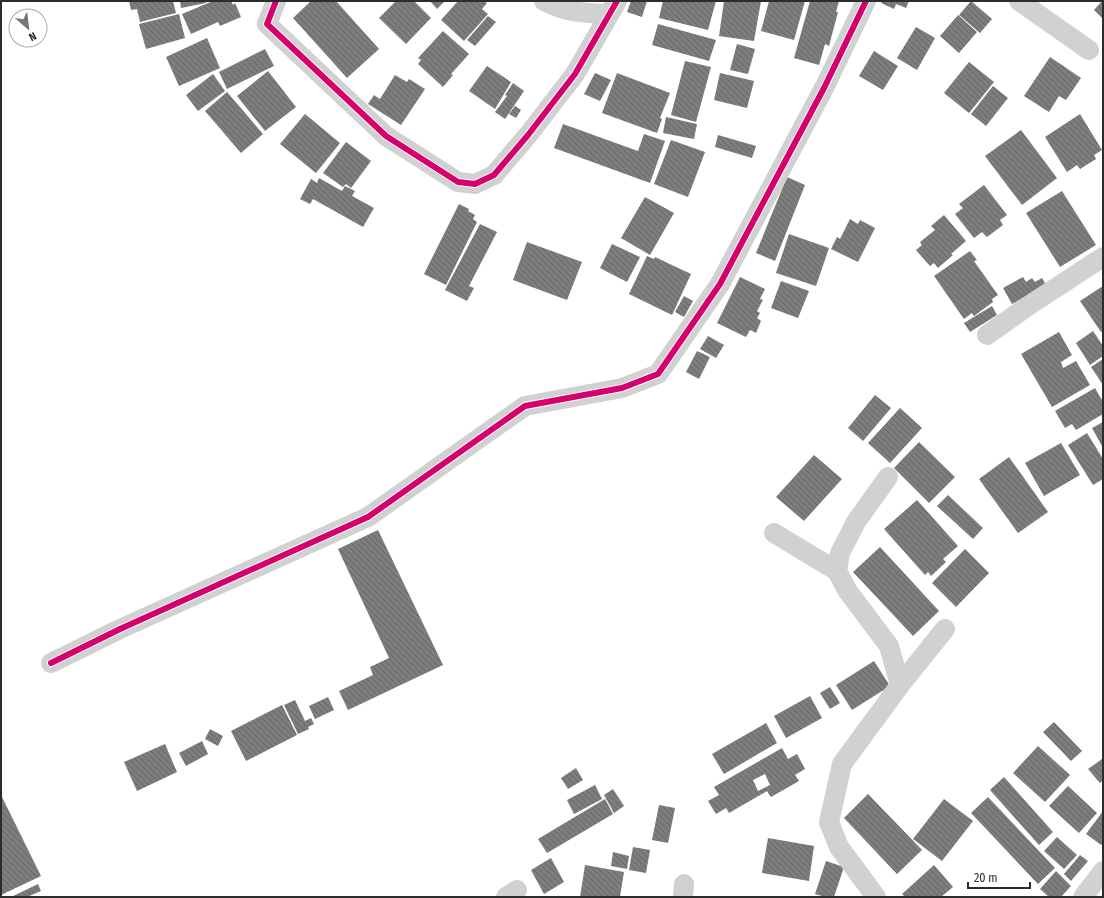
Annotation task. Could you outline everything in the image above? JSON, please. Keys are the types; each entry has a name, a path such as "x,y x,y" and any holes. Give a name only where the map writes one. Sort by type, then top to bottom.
{"street":[{"path":"276,1 267,24 386,136 458,182 475,184 494,175 528,135 575,74 613,7"},
{"path":"544,1 558,8 578,13 613,7"},
{"path":"51,663 120,629 368,517 526,406 622,388 658,374 720,284 824,88 866,1"},
{"path":"1019,1 1089,50"},
{"path":"987,335 1025,308 1103,257"},
{"path":"837,572 840,553 856,522 888,477"},
{"path":"774,533 837,572 847,590 889,646 900,685"},
{"path":"876,897 839,847 829,822 842,764 900,685 945,628"},
{"path":"1084,897 1103,872"}],"building":[{"path":"129,1 173,1 176,13 140,22 137,9 131,10"},
{"path":"180,1 206,1 206,3 181,8"},
{"path":"213,1 231,1 233,5 235,3 241,17 220,26 218,22 191,34 182,14"},
{"path":"311,1 336,1 379,49 347,78 293,18"},
{"path":"396,1 414,1 431,18 406,44 379,18"},
{"path":"430,1 445,1 437,9"},
{"path":"458,1 483,1 487,3 482,9 488,14 464,41 441,20"},
{"path":"631,1 647,1 642,17 627,12"},
{"path":"663,1 716,1 708,30 659,18"},
{"path":"724,1 761,1 754,41 719,36"},
{"path":"769,1 805,1 794,40 761,31"},
{"path":"810,1 839,1 836,12 838,12 829,46 825,44 819,65 794,58"},
{"path":"882,1 909,1 906,8 896,4 894,9 881,3"},
{"path":"971,1 992,19 980,33 959,15"},
{"path":"1103,1 1103,19 1094,10"},
{"path":"179,14 185,38 146,49 139,24"},
{"path":"958,15 977,32 959,53 940,36"},
{"path":"488,16 496,22 475,46 467,40"},
{"path":"658,24 716,40 709,61 652,45"},
{"path":"916,27 935,38 917,70 897,58"},
{"path":"443,31 469,54 451,74 453,75 443,87 418,64 421,60 418,58"},
{"path":"207,38 220,68 179,86 166,57"},
{"path":"737,44 755,49 748,74 730,70"},
{"path":"265,49 274,66 227,89 219,72"},
{"path":"874,51 898,66 883,90 859,76"},
{"path":"1050,57 1081,78 1066,100 1059,96 1049,112 1024,96"},
{"path":"685,61 711,67 696,122 671,115"},
{"path":"969,62 994,82 969,113 944,93"},
{"path":"487,66 511,82 495,109 469,91"},
{"path":"268,71 296,107 265,131 237,96"},
{"path":"595,73 611,80 600,101 584,94"},
{"path":"617,73 670,93 660,118 662,119 657,133 602,113"},
{"path":"720,73 754,81 747,108 714,100"},
{"path":"213,74 225,91 198,111 186,95"},
{"path":"395,75 407,82 409,79 425,89 401,125 368,104 374,95 380,99"},
{"path":"513,83 524,91 505,119 495,112 507,96 505,95"},
{"path":"993,86 1008,98 986,126 971,114"},
{"path":"227,92 263,134 241,153 205,111"},
{"path":"515,106 521,110 516,118 509,114"},
{"path":"305,114 340,143 316,173 280,144"},
{"path":"1080,114 1102,150 1094,155 1096,159 1080,169 1077,165 1067,172 1045,137"},
{"path":"666,117 697,124 694,139 663,133"},
{"path":"563,124 638,151 644,134 665,141 650,183 554,148"},
{"path":"1021,130 1057,178 1022,205 985,156"},
{"path":"718,135 756,146 752,158 715,147"},
{"path":"671,140 705,152 688,197 654,184"},
{"path":"346,142 371,161 351,188 346,184 343,187 323,173"},
{"path":"787,177 805,185 775,261 756,253"},
{"path":"319,178 342,191 345,186 355,191 352,196 374,208 363,227 313,199 310,204 300,199 311,179 317,183"},
{"path":"984,185 1007,215 1000,220 1003,225 987,237 982,232 974,238 955,214 963,208 959,204"},
{"path":"1062,191 1096,245 1060,267 1026,213"},
{"path":"645,197 674,213 650,255 621,238"},
{"path":"459,204 469,209 468,211 475,215 473,219 477,222 446,285 424,274"},
{"path":"944,215 966,241 938,268 934,263 930,266 916,250 922,245 920,242 935,230 931,226"},
{"path":"850,219 858,224 860,220 875,228 858,262 831,249 837,237 840,239"},
{"path":"480,224 497,232 469,286 474,288 467,301 445,290"},
{"path":"789,234 829,248 816,286 776,273"},
{"path":"527,242 582,262 567,300 513,280"},
{"path":"612,244 640,257 627,282 600,268"},
{"path":"970,251 977,260 974,261 998,295 992,299 993,302 974,316 972,313 964,319 934,276"},
{"path":"647,256 654,259 655,257 691,274 672,315 629,294"},
{"path":"740,277 765,289 760,299 763,300 757,311 760,313 757,318 761,321 756,333 750,330 746,337 717,323"},
{"path":"1023,277 1026,282 1032,278 1035,282 1042,278 1046,285 1012,304 1003,288"},
{"path":"781,281 809,291 798,318 771,308"},
{"path":"1103,286 1103,331 1101,332 1080,301"},
{"path":"684,296 693,301 684,317 675,312"},
{"path":"992,306 997,315 970,332 964,323"},
{"path":"1093,331 1103,346 1103,356 1090,365 1076,343"},
{"path":"1059,332 1072,355 1061,362 1063,368 1076,361 1090,385 1052,407 1021,354"},
{"path":"708,336 724,345 716,358 700,349"},
{"path":"697,351 710,357 699,379 686,372"},
{"path":"1103,359 1103,385 1091,367"},
{"path":"1095,388 1103,402 1103,414 1076,430 1072,424 1065,428 1055,411"},
{"path":"875,395 891,408 863,441 848,428"},
{"path":"900,408 922,428 890,463 868,443"},
{"path":"1103,422 1103,448 1092,428"},
{"path":"1087,433 1103,459 1103,479 1093,485 1068,445"},
{"path":"919,442 955,477 929,503 894,468"},
{"path":"1061,443 1080,475 1044,496 1025,463"},
{"path":"814,455 842,479 804,521 776,497"},
{"path":"1009,457 1048,512 1018,533 979,479"},
{"path":"948,495 983,528 973,539 937,506"},
{"path":"917,500 958,546 943,559 946,562 931,576 928,572 925,575 884,529"},
{"path":"378,530 443,665 348,710 339,691 373,675 370,667 389,658 338,549"},
{"path":"880,547 939,611 913,636 853,572"},
{"path":"965,549 989,573 956,607 932,583"},
{"path":"874,661 890,686 852,710 836,685"},
{"path":"830,687 840,703 830,709 820,693"},
{"path":"810,696 822,718 786,738 774,716"},
{"path":"328,697 334,710 315,719 309,706"},
{"path":"295,700 305,721 311,718 314,724 308,727 309,729 298,734 284,705"},
{"path":"282,705 297,735 246,761 231,731"},
{"path":"1054,722 1082,751 1071,761 1043,732"},
{"path":"766,723 777,743 724,774 712,754"},
{"path":"210,729 223,736 218,746 205,739"},
{"path":"202,741 208,754 186,766 179,753"},
{"path":"165,744 177,772 137,791 124,762"},
{"path":"1038,746 1070,775 1045,802 1013,773"},
{"path":"782,748 788,759 797,754 805,769 795,775 799,781 771,797 767,791 729,813 726,808 716,814 708,801 719,795 714,787","holes":["765,774 770,785 758,791 753,780"]},
{"path":"1102,759 1103,780 1100,783 1088,769"},
{"path":"576,768 583,780 568,789 561,778"},
{"path":"1004,777 1053,832 1039,845 990,790"},
{"path":"595,785 602,799 574,814 567,800"},
{"path":"1068,786 1097,813 1079,833 1049,806"},
{"path":"613,789 624,806 614,813 604,795"},
{"path":"868,794 922,850 897,874 844,818"},
{"path":"1,795 41,876 1,895"},
{"path":"988,797 1055,868 1038,884 971,813"},
{"path":"605,799 613,814 547,853 538,839"},
{"path":"944,799 973,821 942,861 913,839"},
{"path":"659,805 675,808 668,843 652,840"},
{"path":"1103,811 1103,843 1101,845 1086,834"},
{"path":"1057,837 1077,855 1064,869 1044,851"},
{"path":"768,838 814,846 809,881 762,873"},
{"path":"633,847 650,850 646,873 629,870"},
{"path":"613,852 629,856 627,869 611,866"},
{"path":"1080,855 1088,861 1071,881 1064,874"},
{"path":"551,858 564,882 544,894 531,870"},
{"path":"826,861 844,867 834,897 825,897 815,894"},
{"path":"585,865 624,872 620,897 580,897"},
{"path":"934,865 953,887 941,897 905,897 902,894"},
{"path":"1056,871 1071,886 1061,897 1049,897 1040,889"},
{"path":"38,884 41,891 27,897 11,897"}],"cycle path":[{"path":"276,1 267,24 386,136 458,182 475,184 494,175 528,135 575,74 617,1"},
{"path":"51,663 120,629 368,517 525,406 622,388 658,374 720,284 824,88 866,1"}]}
